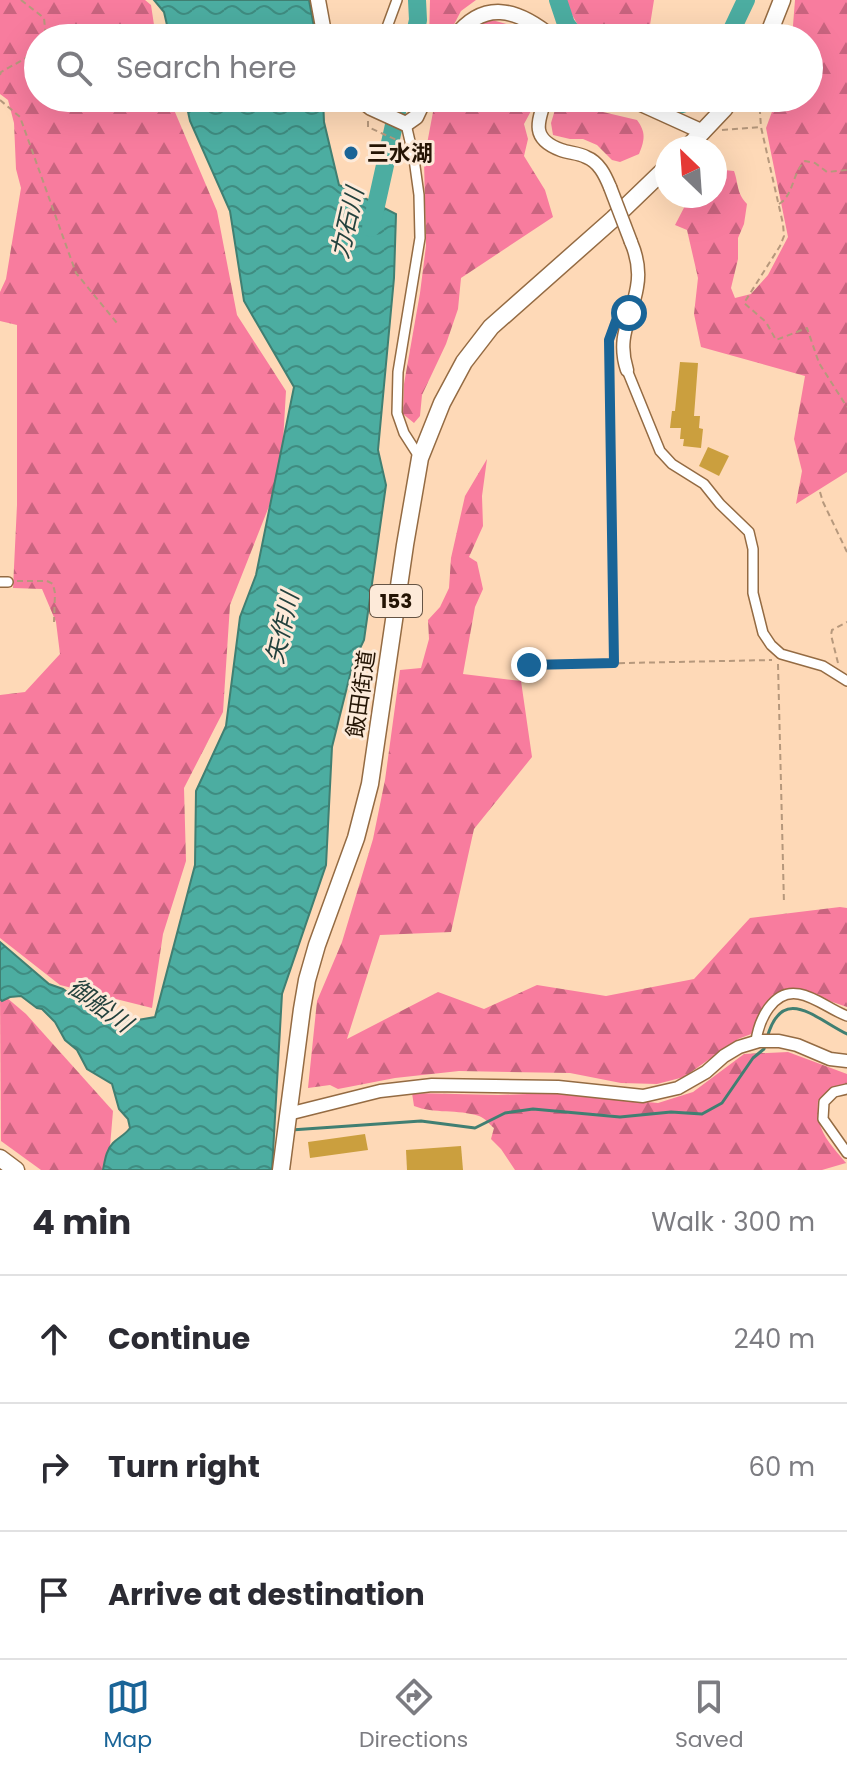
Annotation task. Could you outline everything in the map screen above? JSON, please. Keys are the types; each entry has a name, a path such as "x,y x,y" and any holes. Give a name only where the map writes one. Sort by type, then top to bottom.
{"highway":[{"path":"773,24 782,0"},
{"path":"699,136 720,112"},
{"name":"飯田街道","path":"281,1170 307,980 356,838 370,784 420,458 442,403 464,362 491,327 655,179"},
{"path":"0,1158 16,1170"}],"main road":[{"path":"318,0 322,24"},
{"path":"461,24 479,7 498,3 517,10 535,24"},
{"path":"384,112 406,124 418,112"},
{"path":"662,112 705,130"}],"street":[{"path":"388,24 397,0"},
{"path":"540,112 538,127 547,144 587,157 603,172 636,256 638,277 623,341 624,357 660,451 672,464 704,484 724,509 749,532 753,549 753,593 761,626 780,657 823,666 844,679"},
{"path":"406,124 419,195 420,238 398,372 397,413 404,433 420,458"},
{"path":"758,1041 758,1027 765,1014 772,1002 784,996 795,993 806,996 847,1016"},
{"path":"287,1117 380,1091 432,1085 558,1087 643,1096 678,1088 739,1047 758,1041 797,1045 830,1059 847,1061"},
{"path":"847,1089 834,1092 824,1102 823,1119 847,1153"}],"path":[{"path":"21,0 44,18 45,24"},
{"path":"0,75 24,59"},
{"path":"0,100 20,117 76,273 117,323"},
{"path":"760,112 784,236 744,303 766,322 776,340 807,328 819,363 847,407"},
{"path":"369,127 401,142"},
{"path":"705,130 761,127"},
{"path":"778,204 785,200 799,167 805,161 815,163 827,172 847,170"},
{"path":"614,663 609,340 617,318 629,313"},
{"path":"820,492 847,552"},
{"path":"4,582 32,580 53,584 54,622"},
{"path":"844,679 831,635 832,630 847,622"},
{"path":"529,665 780,657 784,904"}],"green space":[{"path":"0,0 145,0 151,5 154,24 24,24 24,112 175,112 217,211 237,315 286,391 281,476 230,605 223,712 184,788 186,861 163,934 152,1008 60,985 0,938 0,695 25,692 60,654 56,622 42,589 13,588 17,505 17,325 0,321 0,292 6,279 21,188 16,169 14,123 8,100 0,94"},
{"path":"430,0 476,0 461,11 454,24 429,24"},
{"path":"564,0 654,0 650,24 577,24"},
{"path":"795,0 847,0 847,472 796,504 802,471 794,439 805,376 701,347 694,314 698,278 687,230 675,225 684,208 727,208 727,170 734,171 739,192 747,204 738,238 738,259 731,288 735,298 751,294 768,275 788,237 766,128 772,112 823,112 823,24 793,24"},
{"path":"492,20 507,24 476,24 478,21"},
{"path":"433,112 530,112 524,124 528,139 524,156 545,190 553,217 461,278 458,309 446,344 422,395 420,416 414,423 403,414 404,384 426,246 424,160"},
{"path":"554,112 603,112 637,120 644,136 639,154 620,162 612,160 597,145 583,139 553,135 551,123"},
{"path":"487,459 482,496 483,526 469,557 477,562 483,589 475,607 463,674 521,681 532,757 474,829 451,932 380,935 347,1039 438,992 484,1009 537,985 606,996 694,979 750,918 840,907 847,908 847,1007 818,997 797,995 779,1004 754,1033 738,1039 684,1077 657,1084 621,1083 570,1073 459,1071 395,1078 338,1089 330,1085 308,1088 317,1001 342,942 373,839 385,780 400,670 421,668 429,639 428,620 440,607 449,588 451,558 465,496"},
{"path":"0,992 26,1014 113,1111 108,1170 41,1170 1,1141"},
{"path":"788,1052 847,1074 847,1086 835,1088 818,1101 821,1128 846,1163 822,1170 515,1170 491,1139 494,1128 483,1118 414,1106 412,1093 553,1093 658,1103 693,1092 744,1054"}],"water":[{"path":"154,0 309,0 313,24 167,24 164,12"},
{"name":"矢作川","path":"188,112 324,112 339,185 396,214 394,278 378,450 386,485 364,640 353,663 332,747 326,865 282,994 272,1170 103,1170 111,1146 130,1128 128,1119 119,1109 112,1084 87,1069 77,1050 65,1040 55,1022 42,1009 21,996 0,999 0,942 49,984 80,1001 111,1010 132,1021 155,1017 195,865 196,791 226,726 240,617 256,575 294,387 244,301 230,211"}],"building":[{"path":"680,362 698,363 694,416 700,416 699,428 703,429 701,448 683,446 681,428 670,428"},
{"path":"708,447 729,456 719,476 699,466"},
{"path":"365,1134 368,1150 310,1158 308,1142"},
{"path":"461,1146 463,1170 407,1170 406,1150"}],"waterway":[{"name":"力石川","path":"417,0 417,24"},
{"name":"力石川","path":"558,0 566,24"},
{"name":"力石川","path":"735,24 746,0"},
{"name":"力石川","path":"371,228 397,112"},
{"path":"767,1038 773,1021 781,1012 791,1009 812,1014 847,1034"},
{"path":"291,1130 421,1121 475,1128 505,1113 533,1109 620,1117 671,1112 702,1114 722,1103 765,1045"}],"place":[{"name":"三水湖","path":"351,153"}],"route":[{"path":"529,665 614,663 609,340 617,318 629,313"}],"water label":[{"name":"御船川","path":"100,1005"}]}
